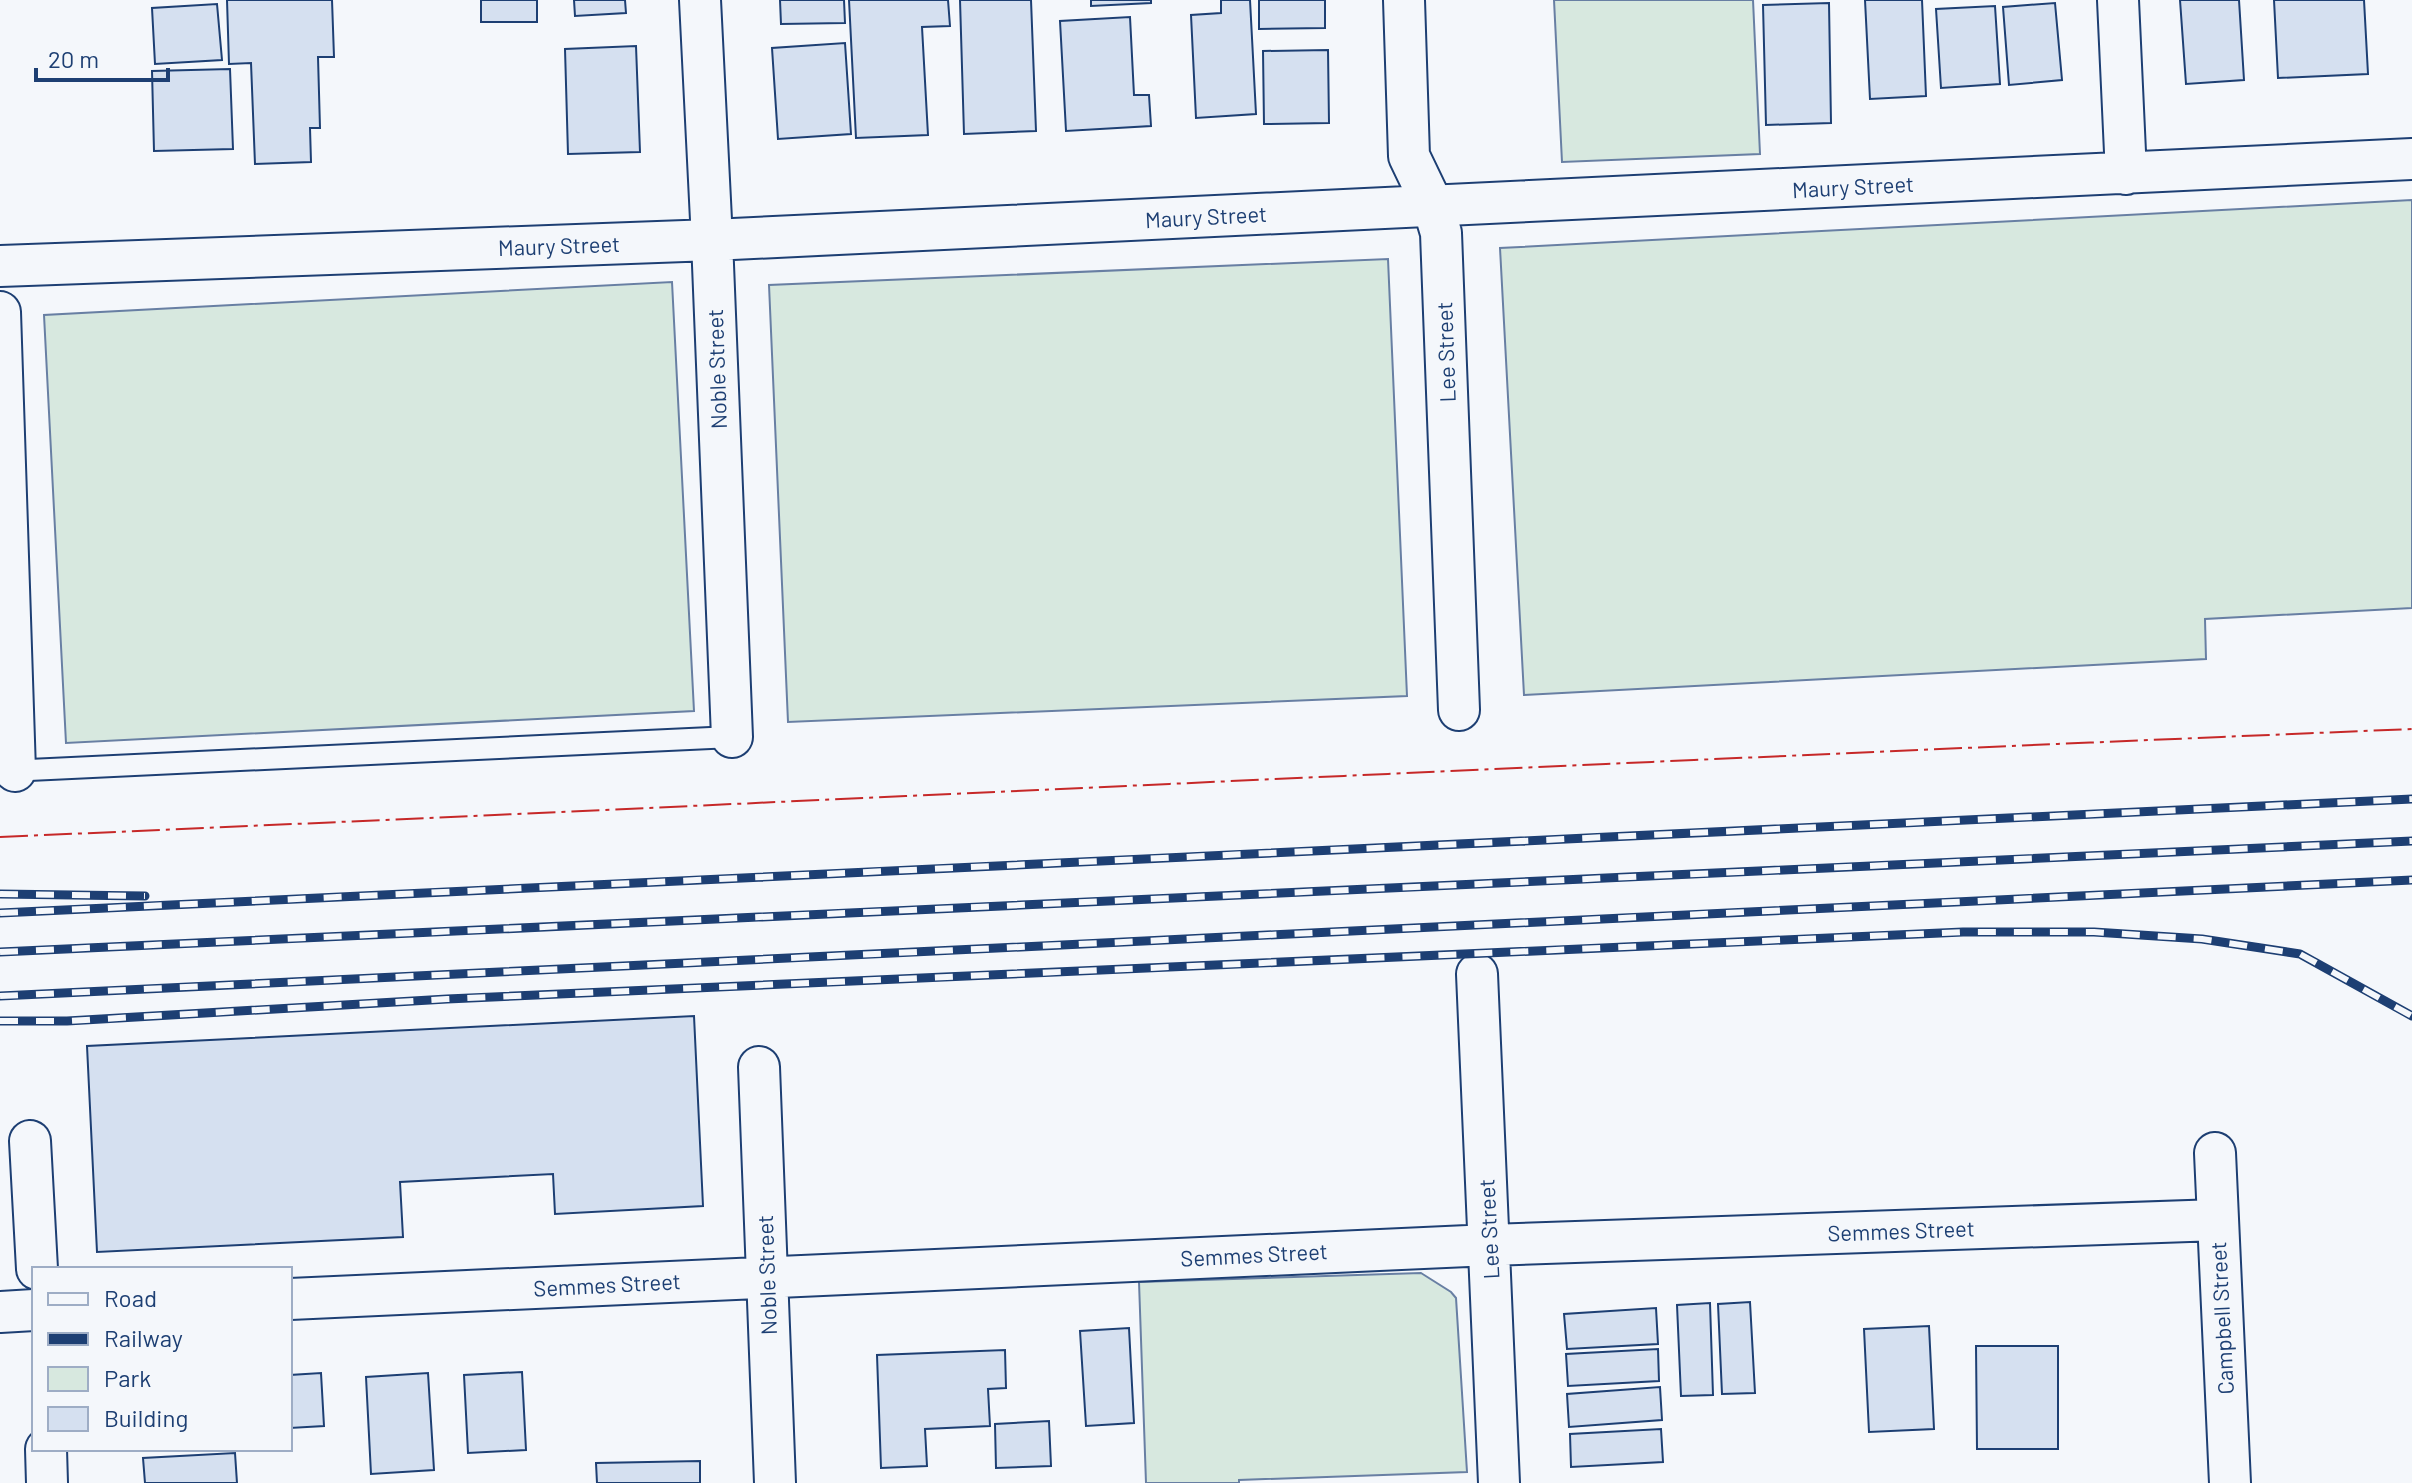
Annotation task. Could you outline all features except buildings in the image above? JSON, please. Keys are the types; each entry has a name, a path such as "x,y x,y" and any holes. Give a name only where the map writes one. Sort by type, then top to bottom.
{"street":[{"name":"Noble Street","path":"700,0 732,737"},
{"name":"Lee Street","path":"1404,0 1409,156 1433,206 1441,233 1459,710"},
{"path":"2118,0 2126,174"},
{"name":"Maury Street","path":"0,266 712,240 2412,159"},
{"path":"0,312 8,771"},
{"name":"Lee Street","path":"1477,974 1499,1483"},
{"name":"Noble Street","path":"759,1067 775,1483"},
{"path":"30,1141 37,1267"},
{"name":"Campbell Street","path":"2215,1153 2230,1483"},
{"name":"Semmes Street","path":"292,1299 1490,1245 2218,1220"},
{"path":"0,1312 32,1310"},
{"path":"46,1451 47,1483"}],"lane":[{"path":"8,771 732,737"}],"green space":[{"path":"1554,0 1753,0 1760,154 1562,162"},
{"path":"2412,200 2412,608 2205,619 2206,659 1524,695 1500,248"},
{"path":"1388,259 1407,696 788,722 769,285"},
{"path":"672,282 694,711 66,743 44,315"},
{"path":"1421,1273 1456,1298 1467,1472 1239,1480 1239,1483 1146,1483 1139,1282"}],"railway":[{"path":"0,913 2412,799"},
{"path":"0,952 2412,841"},
{"path":"0,996 2412,880"},
{"path":"0,894 145,896"},
{"path":"0,1021 67,1021 447,999 1963,932 2094,932 2202,939 2300,954 2412,1016"}],"power":[{"path":"0,837 2412,729"}]}
